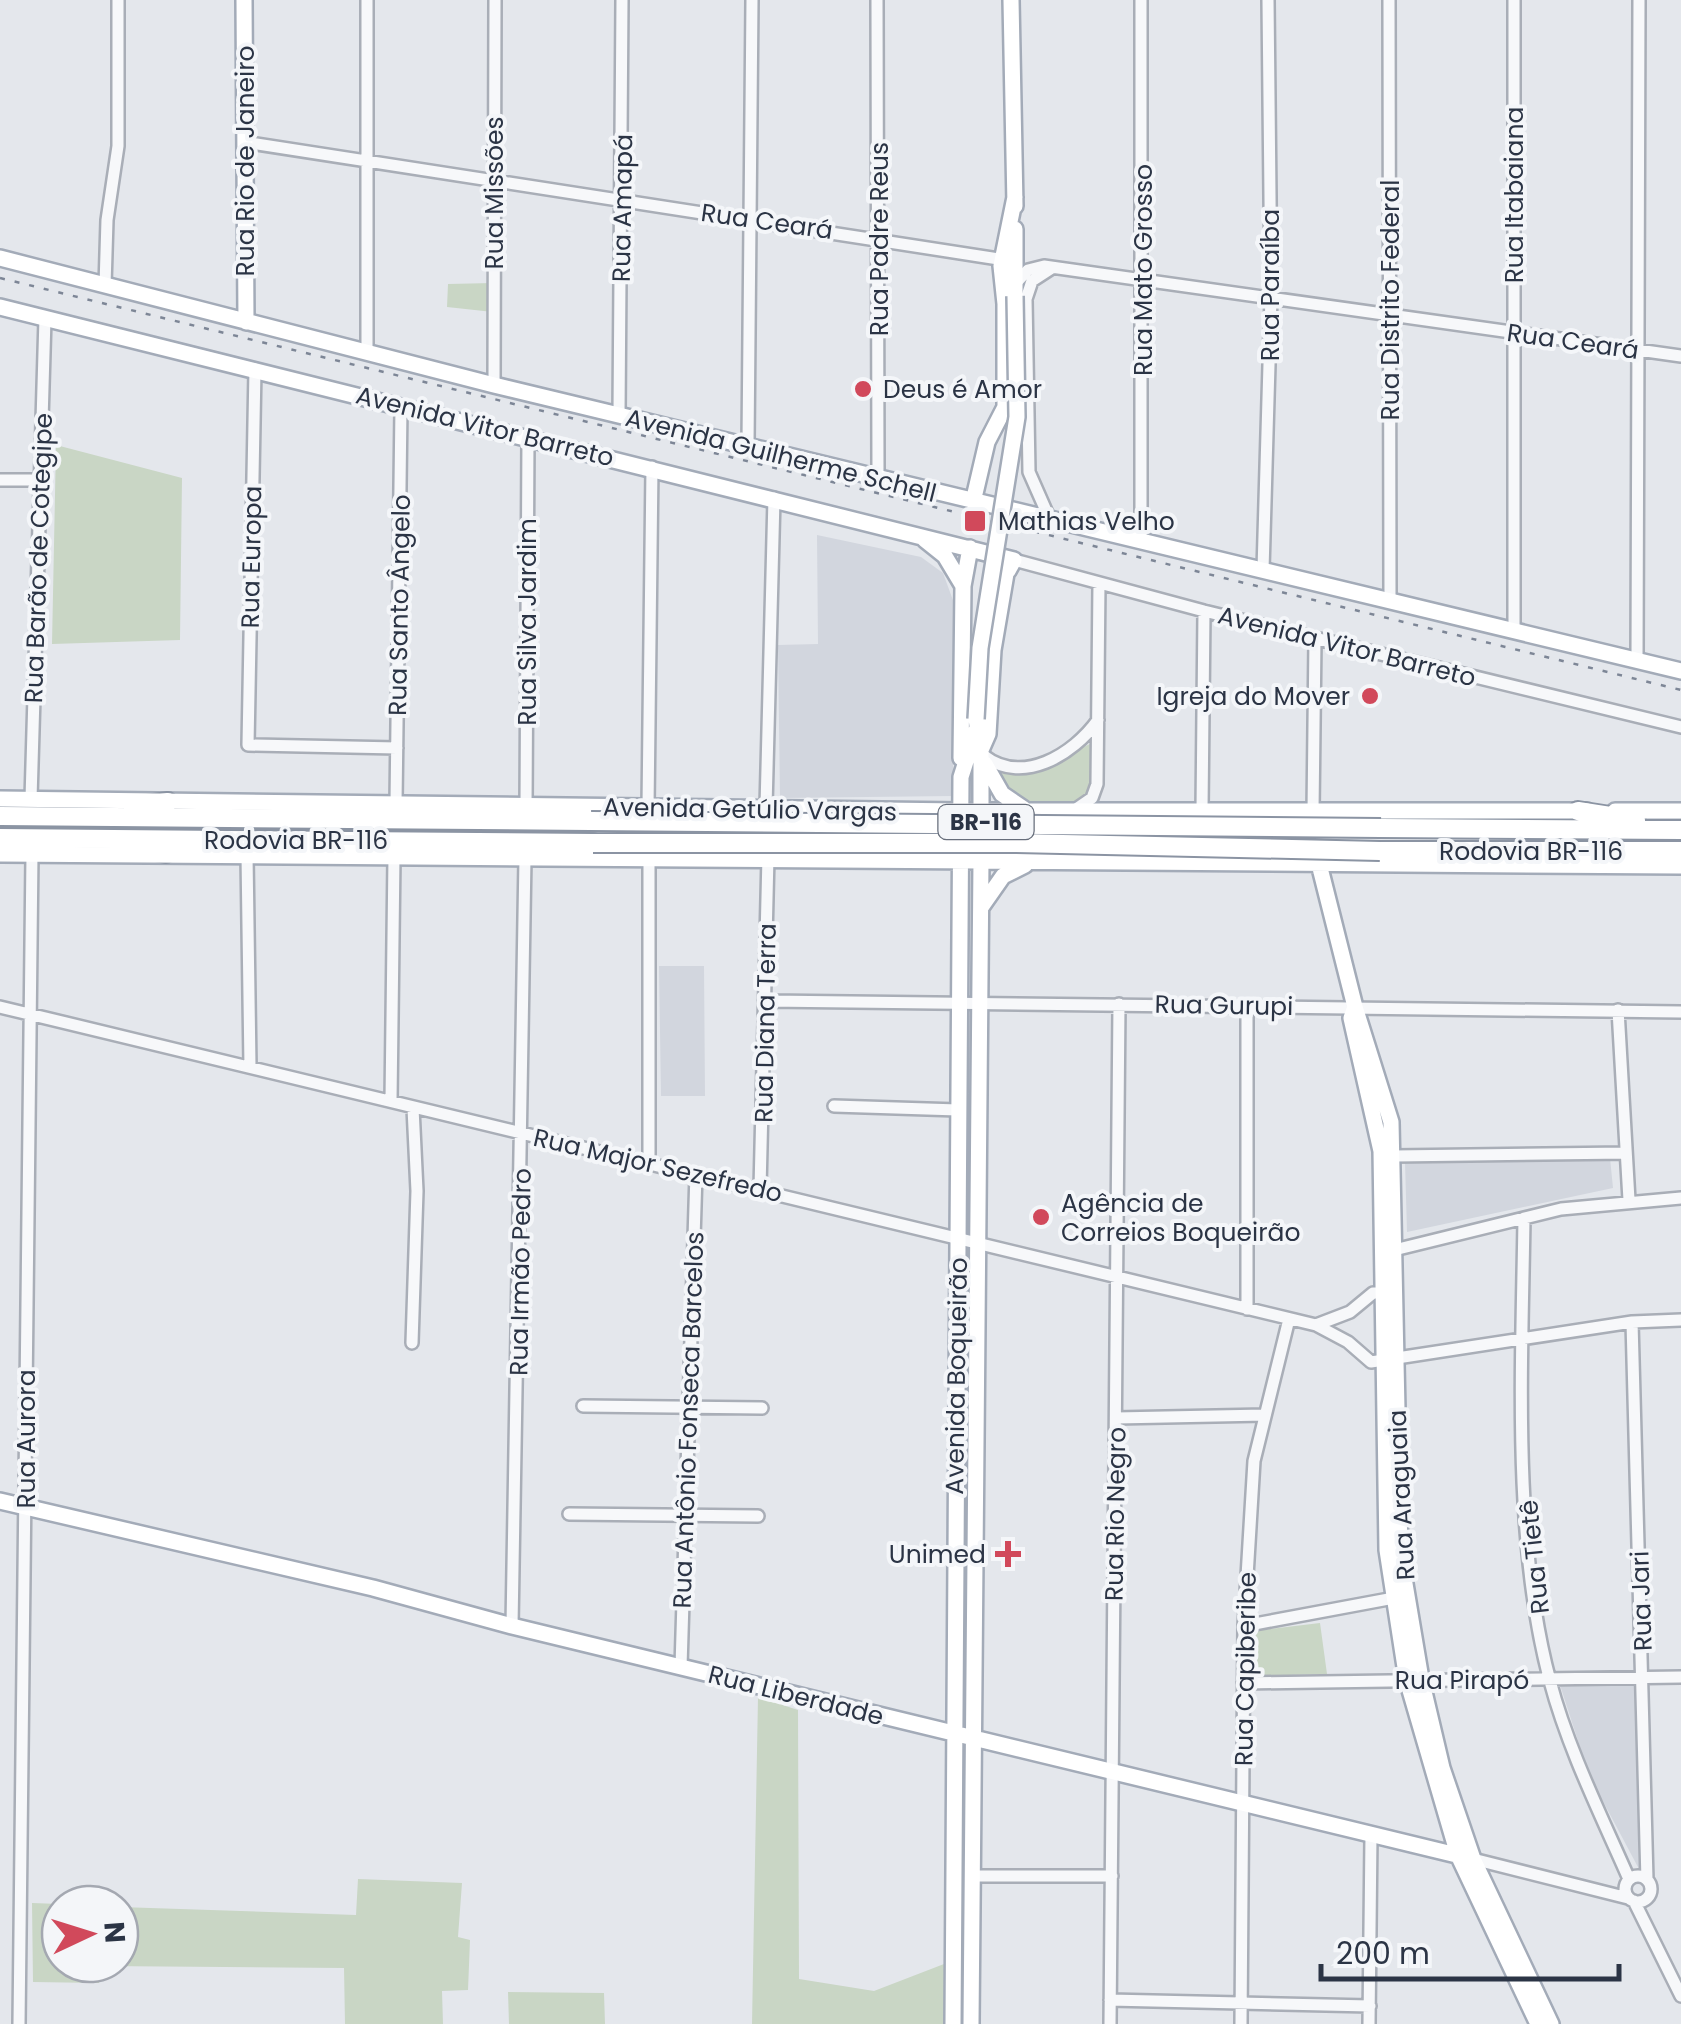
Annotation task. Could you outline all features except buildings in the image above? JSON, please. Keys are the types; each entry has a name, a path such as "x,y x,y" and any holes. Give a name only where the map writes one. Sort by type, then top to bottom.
{"highway":[{"name":"BR-116","path":"83,815 168,802"},
{"name":"BR-116","path":"1578,811 1681,829"},
{"name":"Rodovia BR-116","path":"0,816 1681,829"},
{"name":"Rodovia BR-116","path":"0,838 1016,843 1678,861"},
{"name":"BR-116","path":"84,838 166,853"}],"main road":[{"name":"Rua Rio de Janeiro","path":"244,0 246,322"},
{"path":"973,502 987,442 1004,407 1001,258 1015,197 1013,4"},
{"name":"Avenida Boqueirão","path":"953,2024 961,781 976,724 980,648 1018,416 1015,197"},
{"name":"Avenida Guilherme Schell","path":"0,258 494,385 1681,672"},
{"name":"Avenida Vitor Barreto","path":"0,307 652,467 970,548 1010,563"},
{"path":"918,536 945,556 962,586"},
{"path":"938,810 952,805 961,781 962,586 970,548"},
{"path":"1010,563 991,667 988,734 981,753 1002,794 1027,810"},
{"name":"Avenida Boqueirão","path":"971,2024 982,860 981,753 976,724"},
{"name":"Avenida Getúlio Vargas","path":"0,799 961,811 1681,811"},
{"path":"893,860 908,850 913,839 910,826 894,810"},
{"path":"981,910 1008,872 1046,861 1027,837 1031,823 1047,811"},
{"name":"Avenida Getúlio Vargas","path":"0,854 768,856 1320,864 1678,861"},
{"path":"938,860 950,868 960,884"},
{"name":"Rua Araguaia","path":"1320,864 1355,1007 1391,1122 1395,1156 1384,1293"},
{"name":"Rua Araguaia","path":"1355,1007 1351,1018 1380,1151 1390,1251 1384,1271 1383,1359 1387,1550 1394,1598 1466,1857 1538,2024"},
{"name":"Rua Araguaia","path":"1383,1359 1414,1680"},
{"name":"Rua Liberdade","path":"0,1501 373,1588 512,1626 1466,1857"},
{"name":"Rua Araguaia","path":"1466,1857 1550,2024"}],"street":[{"path":"105,286 106,220 118,146 118,0"},
{"path":"367,0 367,353"},
{"name":"Rua Missões","path":"494,385 495,0"},
{"name":"Rua Amapá","path":"619,415 622,0"},
{"path":"748,444 752,0"},
{"name":"Rua Padre Reus","path":"877,0 878,478"},
{"name":"Rua Mato Grosso","path":"1141,0 1142,540"},
{"name":"Rua Paraíba","path":"1263,570 1271,296 1268,0"},
{"name":"Rua Distrito Federal","path":"1389,0 1390,600"},
{"name":"Rua Itabaiana","path":"1514,0 1514,630"},
{"path":"1636,660 1639,0"},
{"name":"Rua Ceará","path":"244,142 1001,258"},
{"path":"1001,258 1009,266 1014,290"},
{"path":"1052,522 1029,472 1026,299 1035,278 1054,267"},
{"name":"Rua Ceará","path":"1014,290 1032,268 1054,267 1681,356"},
{"name":"Rua Barão de Cotegipe","path":"31,799 45,318"},
{"name":"Rua Europa","path":"255,369 248,745 397,748"},
{"name":"Rua Santo Ângelo","path":"396,804 402,407"},
{"name":"Rua Silva Jardim","path":"526,807 528,438"},
{"path":"648,807 652,467"},
{"path":"0,480 40,480"},
{"path":"766,806 774,498"},
{"name":"Avenida Vitor Barreto","path":"1010,563 1681,727"},
{"path":"1070,810 1085,805 1095,793 1099,583"},
{"path":"1202,810 1204,611"},
{"path":"1313,812 1315,639"},
{"path":"981,753 1002,766 1024,768 1074,748 1098,720"},
{"name":"Rua Aurora","path":"19,2024 32,854"},
{"path":"247,855 250,1067"},
{"path":"392,1101 394,856"},
{"path":"649,856 649,1162"},
{"name":"Rua Diana Terra","path":"760,1189 768,1001 768,856"},
{"name":"Rua Irmão Pedro","path":"512,1626 525,858"},
{"name":"Rua Gurupi","path":"768,1001 1681,1012"},
{"name":"Rua Rio Negro","path":"1110,2024 1119,1004"},
{"path":"1246,1309 1247,1005"},
{"name":"Rua Major Sezefredo","path":"0,1007 1316,1325 1383,1359"},
{"path":"1618,1010 1629,1200"},
{"path":"834,1106 958,1110"},
{"path":"412,1343 417,1191 413,1108"},
{"path":"1395,1156 1626,1153"},
{"name":"Rua Antônio Fonseca Barcelos","path":"681,1667 696,1174"},
{"path":"1390,1251 1524,1218 1629,1200 1681,1198"},
{"name":"Rua Tietê","path":"1524,1218 1523,1339 1531,1563 1550,1680 1648,1933 1681,1996"},
{"path":"1316,1325 1384,1293"},
{"name":"Rua Capiberibe","path":"1241,2024 1244,1626 1254,1462 1289,1319"},
{"path":"1383,1359 1632,1322 1681,1320"},
{"name":"Rua Jari","path":"1632,1322 1648,1880 1633,1892"},
{"path":"582,1406 762,1408"},
{"path":"1116,1418 1264,1414"},
{"path":"568,1514 758,1516"},
{"path":"1244,1626 1394,1598"},
{"name":"Rua Pirapó","path":"1243,1683 1681,1677"},
{"path":"1369,2024 1371,1835"},
{"name":"Rua Liberdade","path":"1466,1857 1592,1890 1633,1892"},
{"path":"971,1876 1112,1876"},
{"path":"1110,2000 1370,2006"}],"shaded area":[{"path":"817,535 921,557 943,573 954,603 953,796 780,798 778,645 818,644"},
{"path":"659,966 704,966 705,1096 661,1096"},
{"path":"1610,1158 1613,1188 1407,1232 1405,1162"},
{"path":"1636,1682 1639,1869 1589,1775 1560,1685"}],"green space":[{"path":"493,283 493,312 447,307 448,284"},
{"path":"56,445 182,478 180,640 52,644"},
{"path":"1092,743 1091,784 1076,803 1028,801 1008,790 1001,781 997,769 1035,770"},
{"path":"1320,1623 1327,1674 1253,1676 1253,1631"},
{"path":"758,1697 798,1710 799,1979 874,1991 944,1964 944,2024 752,2024"},
{"path":"358,1879 462,1883 458,1937 470,1940 468,1990 442,1991 443,2024 345,2024 344,1968 140,1966 140,1908 356,1915"},
{"path":"32,1903 40,1903 40,1982 33,1982"},
{"path":"508,1992 604,1993 605,2024 509,2024"}],"railway":[{"path":"0,278 1681,690"}],"place":[{"name":"Deus é Amor","path":"863,389"},
{"name":"Mathias Velho","path":"975,521"},
{"name":"Igreja do Mover","path":"1370,696"},
{"name":"Agência de Correios Boqueirão","path":"1041,1217"},
{"name":"Unimed","path":"1008,1554"}]}
